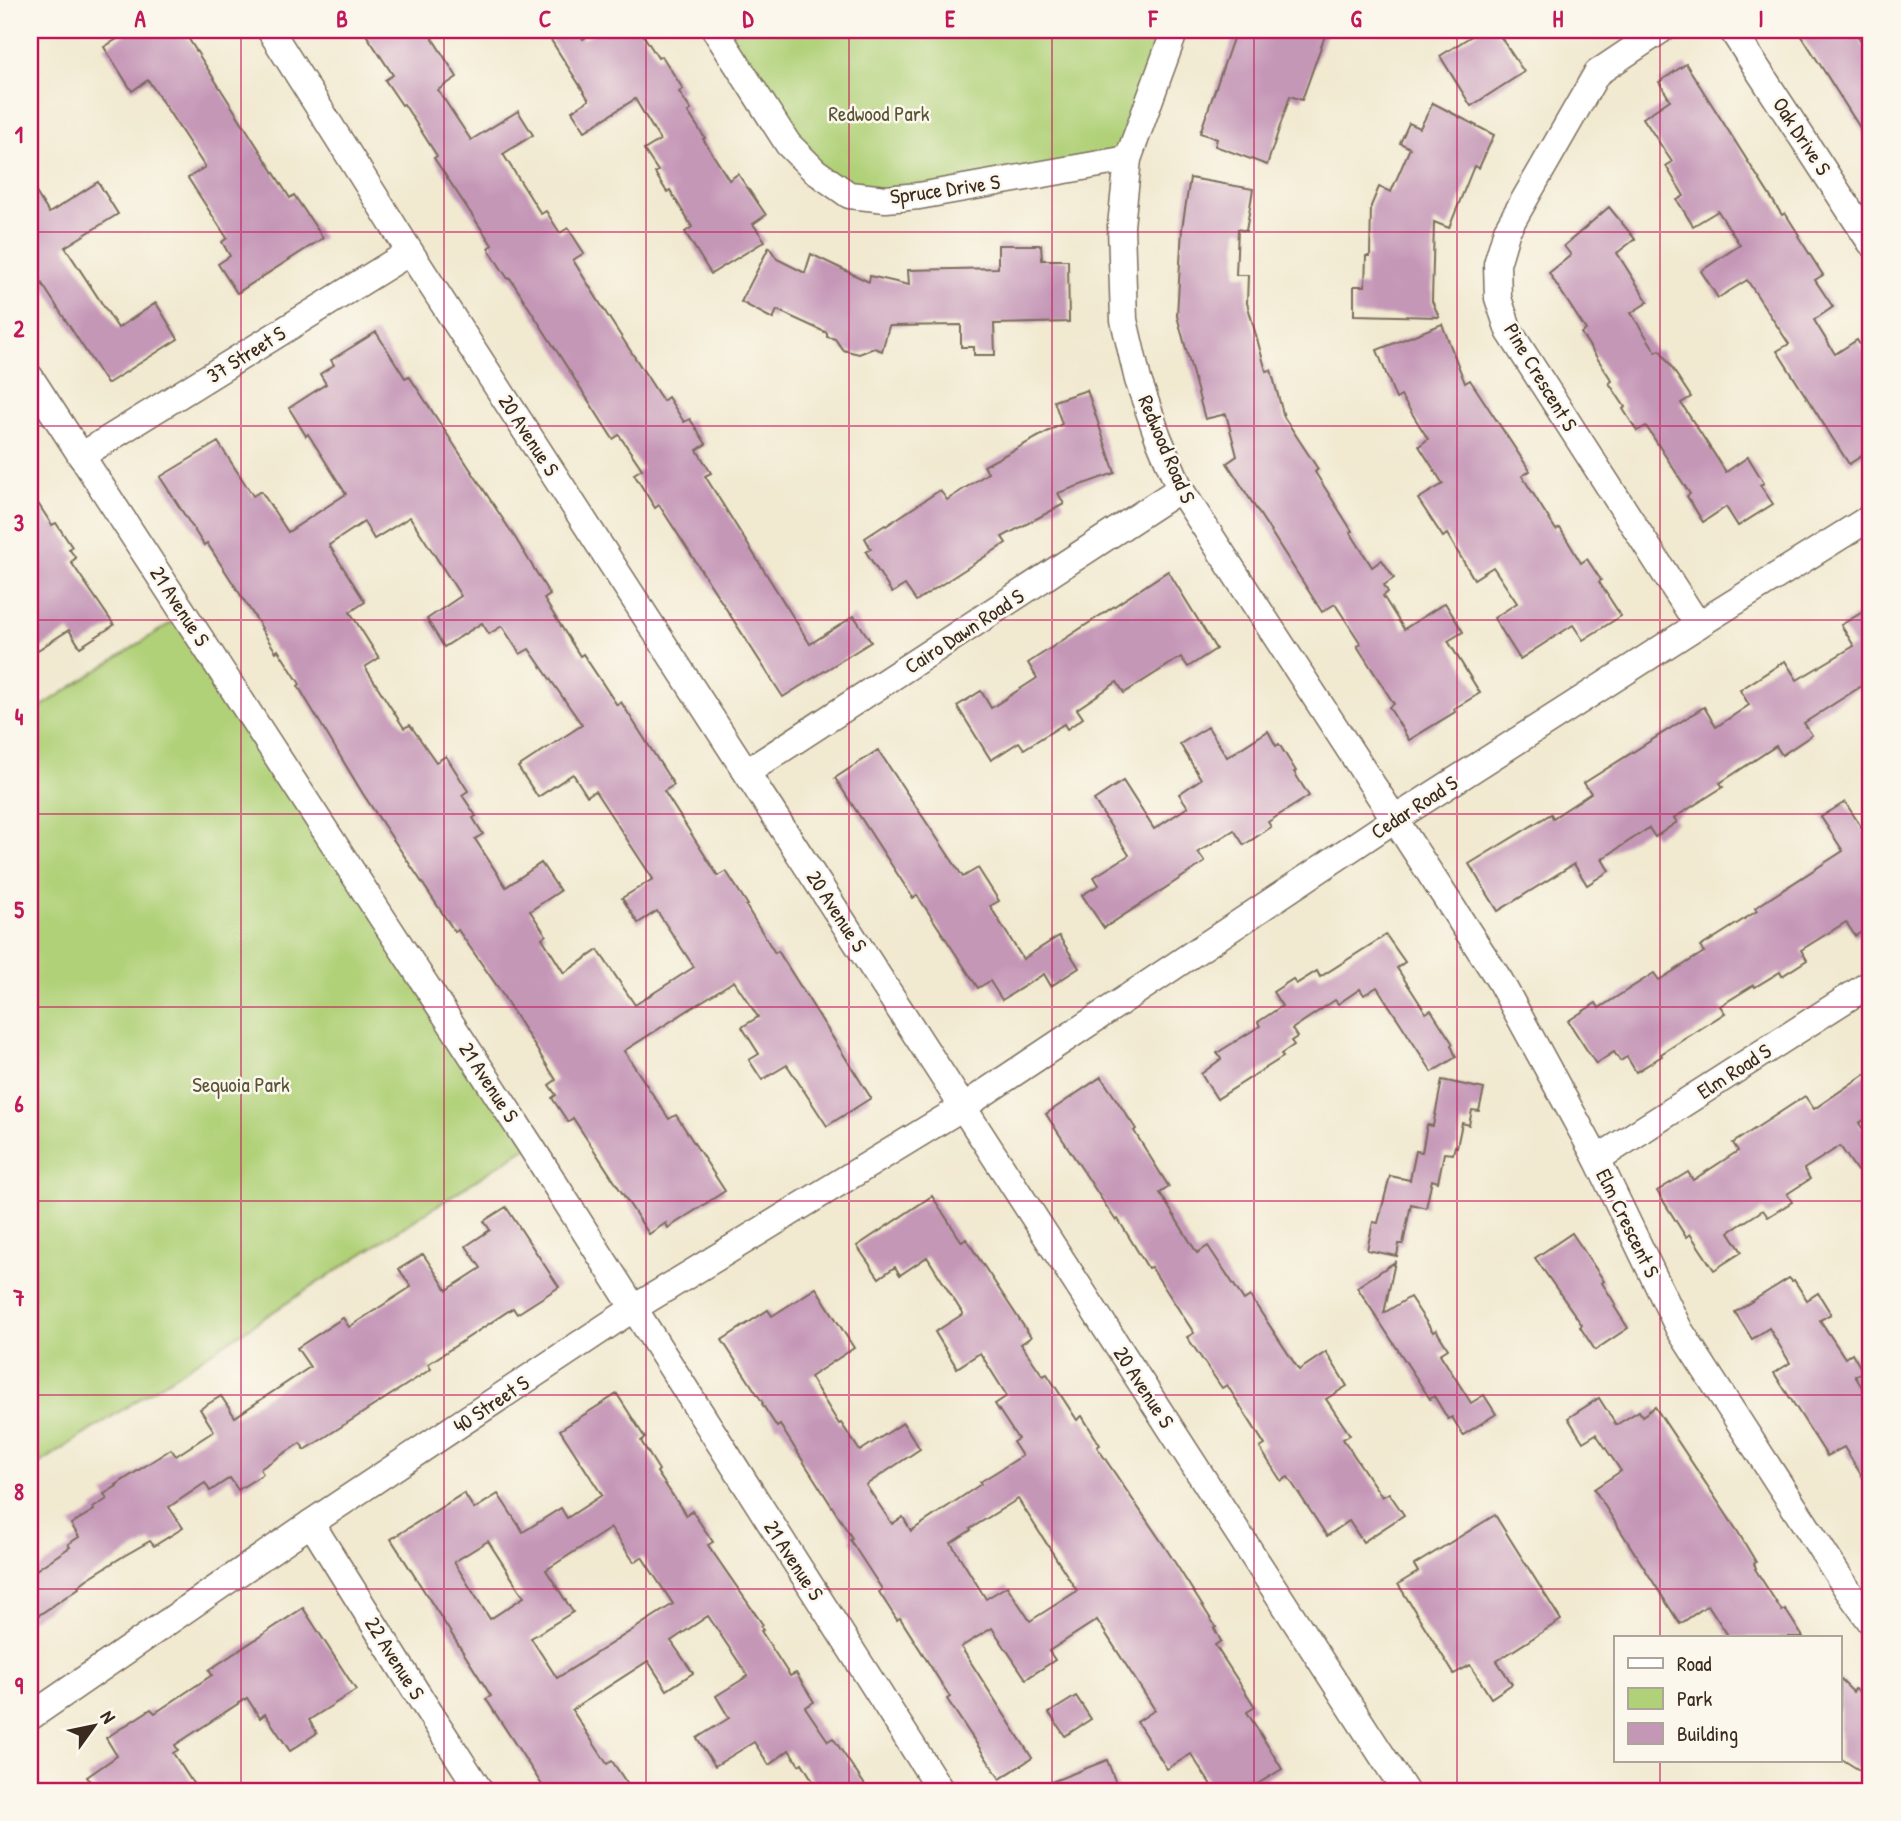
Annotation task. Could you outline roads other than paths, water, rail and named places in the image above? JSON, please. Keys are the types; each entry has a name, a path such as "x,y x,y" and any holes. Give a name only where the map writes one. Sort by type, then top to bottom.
{"street":[{"name":"20 Avenue S","path":"270,30 410,252 1405,1791"},
{"name":"Spruce Drive S","path":"715,30 788,144 815,171 849,195 886,199 919,196 1128,159"},
{"name":"Redwood Road S","path":"1175,30 1128,159 1121,226 1124,320 1138,380 1180,489 1395,819"},
{"name":"Pine Crescent S","path":"1661,30 1597,73 1507,230 1497,264 1498,298 1509,331 1698,625"},
{"name":"Oak Drive S","path":"1732,30 1871,243"},
{"name":"37 Street S","path":"81,456 410,252"},
{"name":"21 Avenue S","path":"30,377 634,1308 941,1791"},
{"name":"Cairo Dawn Road S","path":"747,772 1180,489"},
{"name":"Cedar Road S","path":"963,1107 1395,819 1871,517"},
{"name":"Elm Crescent S","path":"1395,819 1500,981 1597,1159 1679,1329 1871,1622"},
{"name":"Elm Road S","path":"1597,1159 1871,984"},
{"name":"40 Street S","path":"30,1717 311,1523 634,1308 963,1107"},
{"name":"22 Avenue S","path":"311,1523 480,1791"}],"park label":[{"name":"Redwood Park","path":"879,113"},
{"name":"Sequoia Park","path":"241,1084"}]}
